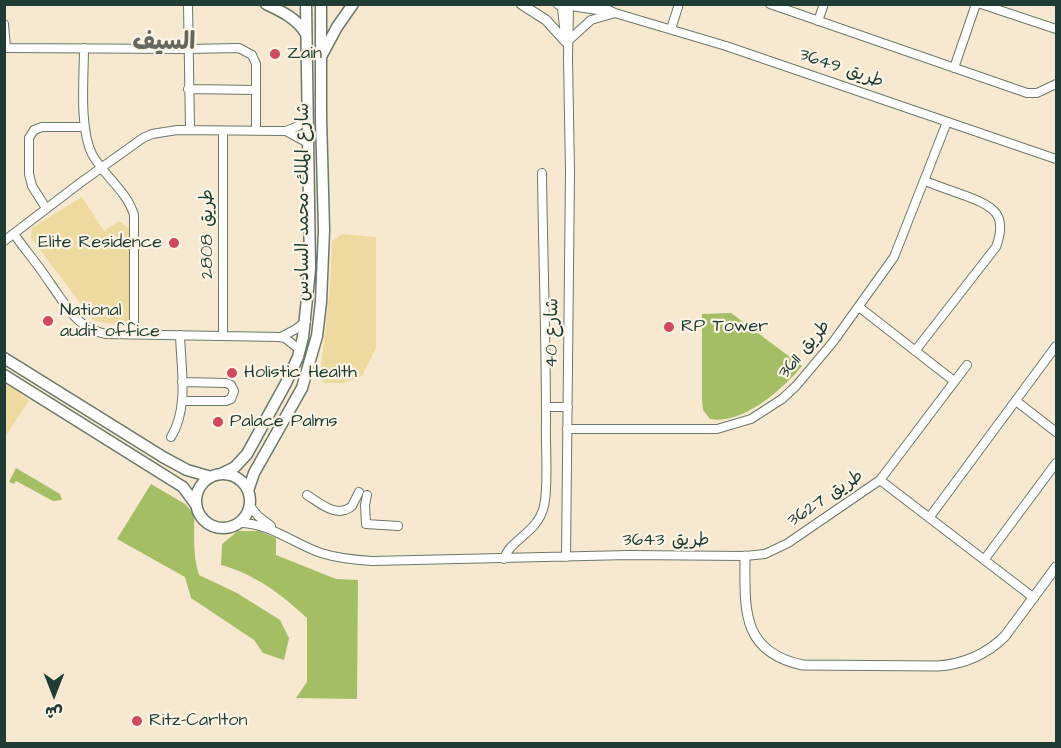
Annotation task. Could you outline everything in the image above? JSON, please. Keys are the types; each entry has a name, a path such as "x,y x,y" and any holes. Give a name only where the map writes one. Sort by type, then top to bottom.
{"main road":[{"path":"266,4 297,22 306,34"},
{"name":"شارع الملك محمد السادس","path":"216,476 235,468 247,454 273,409 300,350 306,320 310,269 306,4"},
{"name":"شارع الملك محمد السادس","path":"248,491 254,473 302,388 317,336 324,230 321,4"},
{"path":"321,58 337,27 353,4"},
{"path":"4,358 187,470 237,478 248,491 250,506 247,514 238,524 229,528 213,527 201,517 191,496 183,487 4,375"},
{"path":"196,505 197,492 205,481 216,476"}],"street":[{"path":"188,4 190,130"},
{"path":"521,4 546,20 568,43 591,20 615,12"},
{"path":"670,29 679,4"},
{"path":"770,4 1027,93 1037,93 1056,84"},
{"path":"818,21 824,4"},
{"path":"954,68 976,4"},
{"path":"981,4 1056,29"},
{"name":"طريق 3649","path":"597,5 732,48 1056,159"},
{"name":"شارع 40","path":"566,557 570,171 567,6"},
{"name":"طريق 3649","path":"567,6 615,12"},
{"path":"4,24 5,48 239,48 245,50 252,55 256,64 256,130"},
{"path":"84,48 85,127 92,153 129,203 134,215 134,334"},
{"path":"188,89 256,90"},
{"path":"4,241 46,208 143,138 152,134 190,130 286,130 298,126 307,118"},
{"name":"طريق 3611","path":"567,429 717,429 751,419 772,407 796,386 860,307 894,257 947,122"},
{"path":"46,208 29,178 30,134 37,128 85,127"},
{"path":"286,130 308,143"},
{"name":"طريق 2808","path":"223,131 224,336"},
{"name":"شارع 40","path":"504,559 506,554 537,523 544,506 546,407 542,173"},
{"path":"915,351 996,247 1000,237 999,218 994,209 985,202 925,181"},
{"path":"14,234 50,282 71,315 94,331 106,334 279,337 285,338 300,350"},
{"path":"860,307 954,381"},
{"path":"279,337 297,329 306,320"},
{"path":"171,437 179,420 182,401 180,335"},
{"path":"929,518 1056,346"},
{"path":"880,480 967,364"},
{"path":"182,382 226,383 231,385 234,391 231,399 226,401 182,401"},
{"path":"1016,401 1056,432"},
{"path":"546,407 568,407"},
{"path":"984,560 1056,463"},
{"name":"طريق 3627","path":"765,554 788,543 880,480 1034,598"},
{"path":"307,495 331,510 341,511 352,507 363,493 366,524 398,525"},
{"path":"250,506 264,521 289,539"},
{"path":"238,524 262,526 321,553 354,560 566,557"},
{"name":"طريق 3643","path":"566,557 765,554"},
{"path":"745,556 745,609 755,636 776,656 803,665 938,666 975,658 996,645 1009,631 1056,567"}],"green space":[{"path":"731,313 802,366 784,385 749,411 723,419 710,419 703,410 702,400 702,314"},
{"path":"16,468 60,494 62,500 53,501 16,481 14,484 9,482"},
{"path":"151,484 185,504 194,514 195,552 199,575 237,593 280,620 289,638 284,660 263,653 254,640 191,598 185,577 117,539"},
{"path":"238,531 259,531 276,538 276,555 336,579 358,580 357,699 296,698 307,682 307,618 267,586 221,565 222,544"}],"sand":[{"path":"82,197 104,231 119,221 130,229 131,319 119,325 94,321 31,238 32,228"},
{"path":"342,234 376,237 376,348 362,376 343,383 323,383 321,367 330,289 332,241"},
{"path":"5,383 29,400 5,437"}],"place":[{"name":"Zain","path":"275,54"},
{"name":"Elite Residence","path":"174,243"},
{"name":"National audit office","path":"48,321"},
{"name":"RP Tower","path":"669,327"},
{"name":"Holistic Health","path":"232,373"},
{"name":"Palace Palms","path":"218,422"},
{"name":"Ritz-Carlton","path":"137,721"}],"district":[{"name":"السيف","path":"164,44"}]}
